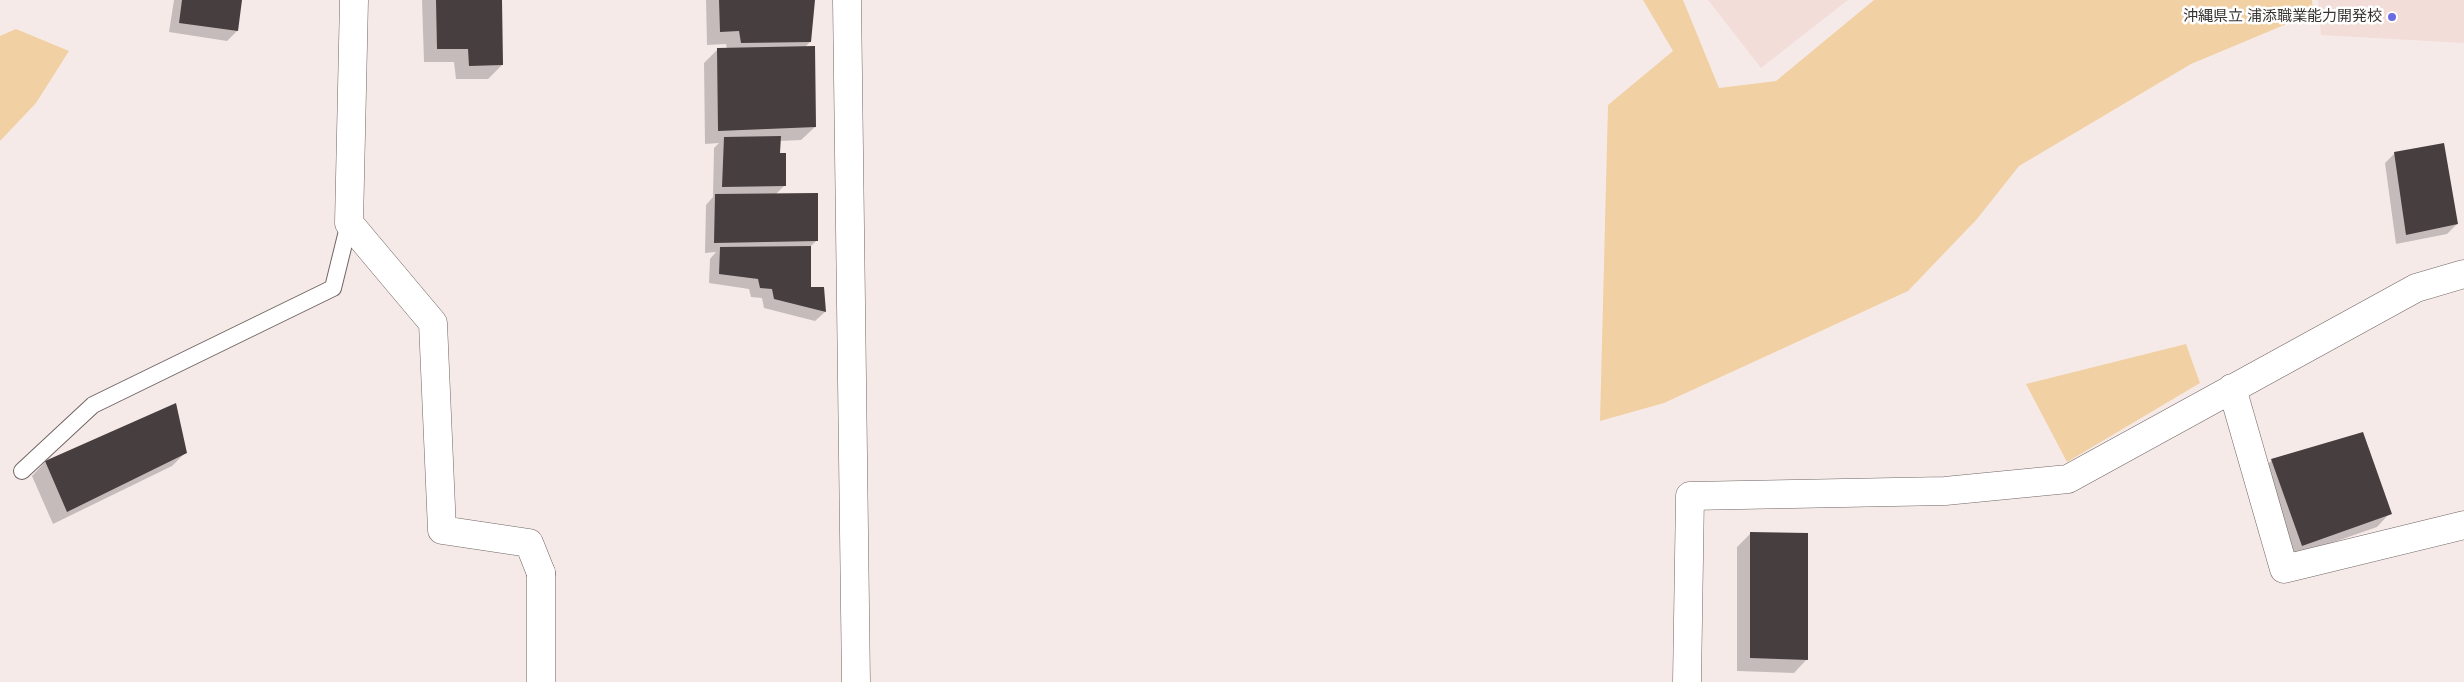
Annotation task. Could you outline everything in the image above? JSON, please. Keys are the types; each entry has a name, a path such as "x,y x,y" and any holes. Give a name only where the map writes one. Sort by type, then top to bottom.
{"street":[{"path":"354,0 348,223 434,323 442,530 529,543 541,573 542,682"},
{"path":"847,0 856,682"},
{"path":"1687,682 1690,496 1945,491 2068,479 2416,288 2464,274"},
{"path":"2232,388 2284,569 2464,525"}],"lane":[{"path":"22,471 93,406 333,288 348,223"}],"shaded area":[{"path":"1643,0 1683,0 1719,88 1776,81 1874,0 2312,0 2313,13 2191,64 2019,166 1977,219 1908,291 1664,403 1600,421 1608,105 1673,51"},
{"path":"1708,0 1848,0 1761,68"},
{"name":"沖縄県立 浦添職業能力開発校","path":"2318,0 2464,0 2464,43 2321,35"},
{"path":"16,29 69,51 36,103 0,141 0,36"},
{"path":"2186,344 2200,383 2067,462 2026,384"}],"building":[{"path":"182,0 242,0 238,31 179,23"},
{"path":"436,0 502,0 503,65 469,66 468,49 437,49"},
{"path":"719,0 815,0 811,42 741,43 739,31 720,32"},
{"path":"815,46 816,127 718,131 717,48"},
{"path":"781,136 780,153 786,153 786,186 722,187 724,137"},
{"path":"2444,143 2458,224 2406,235 2394,152"},
{"path":"818,193 818,241 714,243 715,194"},
{"path":"811,246 811,287 824,287 826,312 774,299 772,289 760,288 758,279 719,274 720,247"},
{"path":"176,403 187,453 67,512 45,461"},
{"path":"2363,432 2392,514 2302,546 2271,459"},
{"path":"1750,532 1808,533 1808,660 1750,658"}],"place":[{"name":"沖縄県立 浦添職業能力開発校","path":"2392,17"}]}
